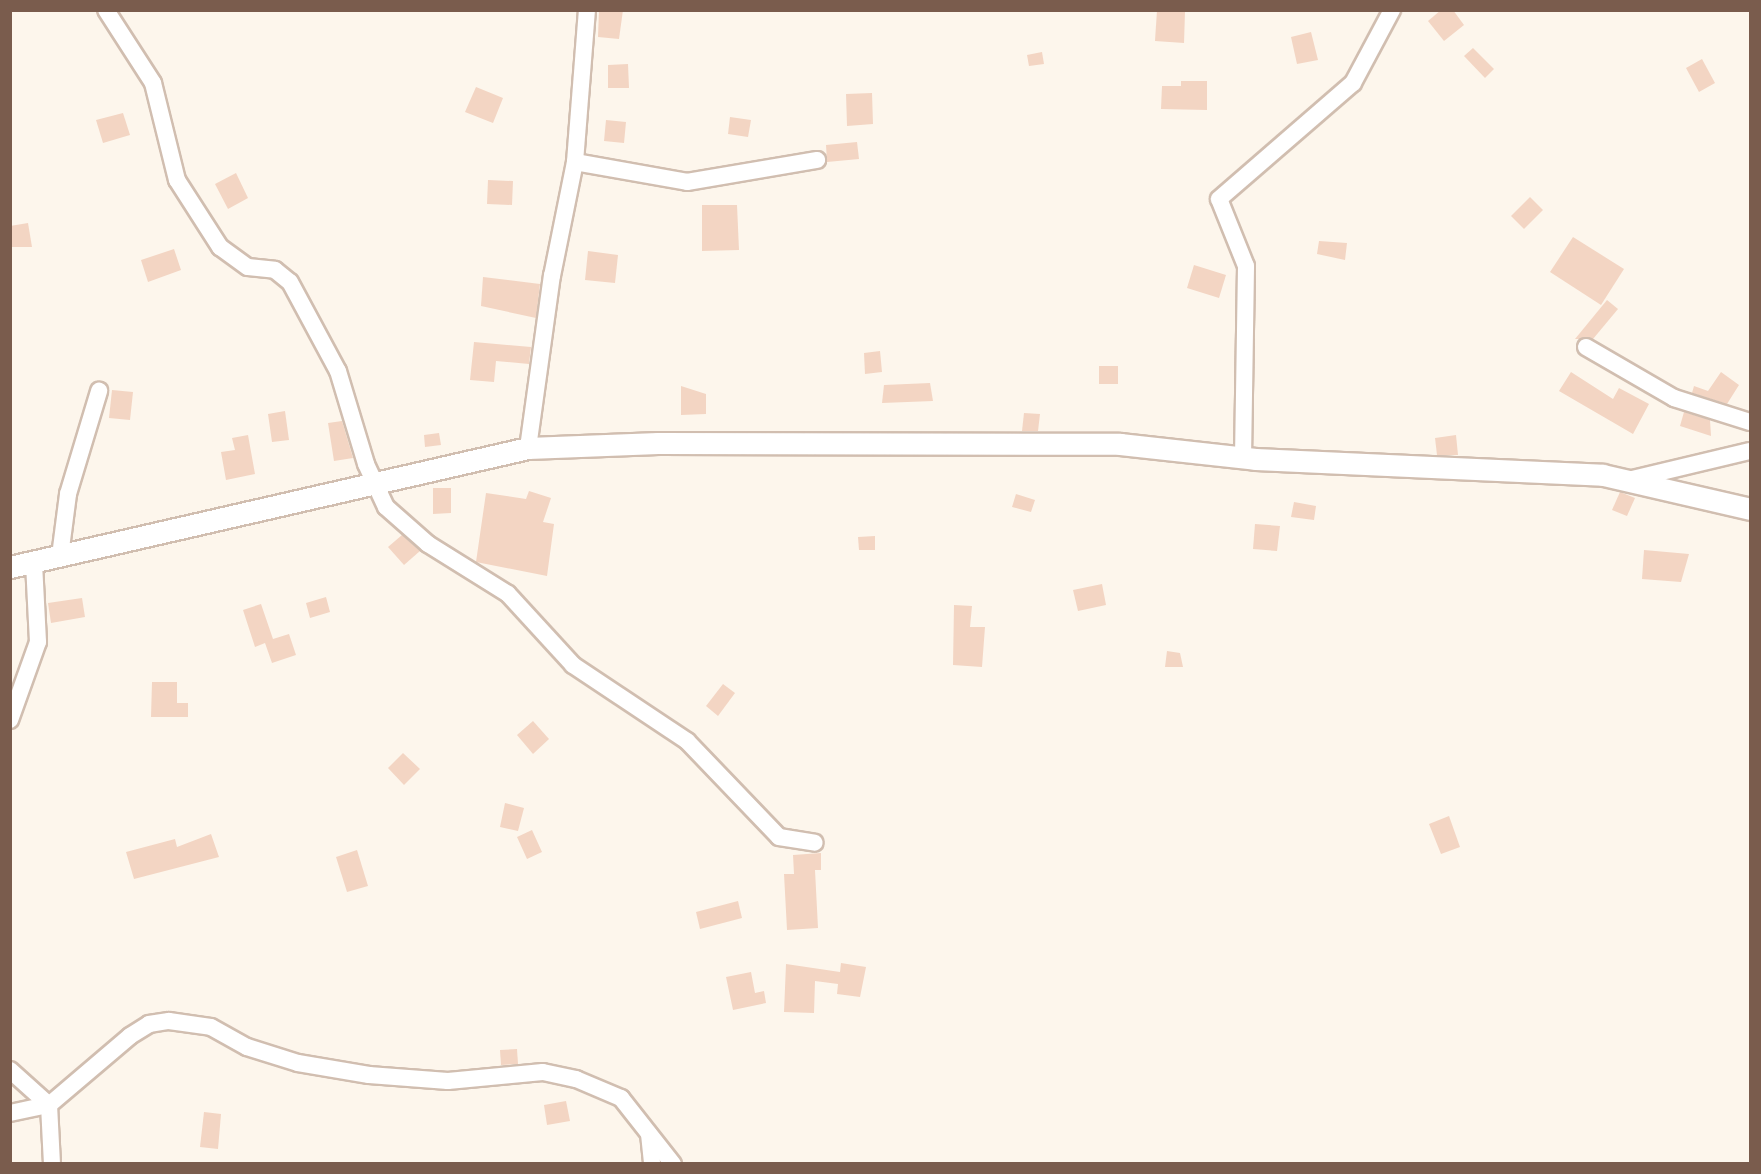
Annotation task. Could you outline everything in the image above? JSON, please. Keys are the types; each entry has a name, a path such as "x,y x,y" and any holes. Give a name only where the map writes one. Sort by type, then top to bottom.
{"street":[{"path":"106,10 153,83 177,180 220,247 248,267 275,270 290,282 338,371 375,483 386,507 428,544 508,594 573,665 687,741 779,837 815,843"},
{"path":"528,448 552,276 575,162 587,10"},
{"path":"1242,458 1246,266 1219,199 1353,83 1392,10"},
{"path":"575,162 687,182 817,160"},
{"path":"1586,346 1674,399 1750,422"},
{"path":"60,556 68,494 99,391"},
{"path":"10,567 528,448 1120,444 1242,458 1581,474 1624,480 1750,509"},
{"path":"1624,480 1750,451"},
{"path":"10,720 38,642 34,562"},
{"path":"10,1113 49,1105 130,1036 149,1024 169,1021 211,1027 247,1047 298,1063 369,1076 448,1081 543,1072 576,1079 621,1098 673,1164"},
{"path":"10,1071 49,1105 52,1164"},
{"path":"649,1134 652,1164"}],"building":[{"path":"599,10 623,10 619,39 598,37"},
{"path":"1157,10 1185,11 1184,43 1155,41"},
{"path":"1441,10 1453,10 1464,25 1444,41 1428,21"},
{"path":"1311,32 1318,60 1297,64 1291,37"},
{"path":"1473,48 1494,69 1485,78 1464,56"},
{"path":"1042,52 1044,64 1029,66 1027,55"},
{"path":"1702,59 1715,83 1699,92 1686,68"},
{"path":"628,64 629,88 608,88 608,65"},
{"path":"1181,81 1207,81 1207,110 1161,109 1162,86 1181,86"},
{"path":"476,87 503,98 493,123 465,112"},
{"path":"872,93 873,124 847,126 846,94"},
{"path":"123,113 130,135 103,143 96,120"},
{"path":"730,117 751,120 748,137 728,134"},
{"path":"606,120 626,122 624,143 604,141"},
{"path":"857,142 859,159 827,162 826,145"},
{"path":"236,173 248,198 228,209 215,184"},
{"path":"488,180 513,181 512,205 487,204"},
{"path":"1530,197 1543,210 1524,229 1511,216"},
{"path":"702,205 737,205 739,250 702,251"},
{"path":"28,223 32,247 10,247 10,226"},
{"path":"1573,237 1624,269 1601,305 1550,272"},
{"path":"1319,241 1347,243 1345,260 1317,254"},
{"path":"174,249 181,270 148,282 141,260"},
{"path":"588,251 618,255 615,283 585,280"},
{"path":"1194,265 1226,275 1219,298 1187,288"},
{"path":"483,277 540,284 536,318 481,306"},
{"path":"1607,300 1618,309 1593,339 1575,339"},
{"path":"474,342 531,347 529,364 496,361 494,382 470,380"},
{"path":"880,351 882,372 865,374 864,353"},
{"path":"1099,366 1118,366 1118,384 1099,384"},
{"path":"1571,372 1613,399 1619,388 1649,404 1633,434 1559,391"},
{"path":"1721,372 1739,385 1727,404 1692,393 1694,386 1708,391"},
{"path":"930,383 933,401 882,403 884,385"},
{"path":"681,386 706,394 706,414 681,415"},
{"path":"112,390 133,392 130,420 109,418"},
{"path":"285,411 289,440 272,442 268,414"},
{"path":"1684,412 1710,420 1711,436 1680,426"},
{"path":"1024,413 1040,414 1038,431 1022,431"},
{"path":"342,421 353,458 334,461 328,423"},
{"path":"439,433 441,445 425,447 424,435"},
{"path":"248,435 255,474 226,480 221,452 235,450 232,438"},
{"path":"1456,435 1458,455 1437,455 1435,438"},
{"path":"433,488 451,488 451,513 433,514"},
{"path":"529,491 551,498 543,522 554,524 547,576 476,562 486,493 526,499"},
{"path":"1620,492 1635,498 1627,516 1612,510"},
{"path":"1016,494 1035,500 1031,512 1012,507"},
{"path":"1294,502 1316,506 1314,520 1291,517"},
{"path":"1255,524 1280,526 1277,551 1253,549"},
{"path":"402,535 420,551 404,565 388,547"},
{"path":"875,536 875,550 859,550 858,537"},
{"path":"1644,550 1689,554 1681,582 1642,579"},
{"path":"1102,584 1106,605 1078,611 1073,590"},
{"path":"326,597 330,612 310,618 306,603"},
{"path":"82,598 85,617 51,623 48,603"},
{"path":"261,604 273,639 289,634 296,655 272,663 265,643 255,647 243,610"},
{"path":"954,605 972,606 970,627 985,627 982,667 953,665"},
{"path":"1167,651 1180,653 1183,667 1165,667"},
{"path":"152,682 177,682 177,703 188,703 188,717 151,717"},
{"path":"723,684 735,693 718,716 706,706"},
{"path":"533,721 549,739 533,754 517,735"},
{"path":"403,753 420,769 404,785 388,768"},
{"path":"505,803 524,808 518,831 500,827"},
{"path":"1449,816 1460,847 1441,854 1429,824"},
{"path":"532,830 542,852 527,859 517,837"},
{"path":"211,834 219,857 134,879 126,852 175,839 177,847"},
{"path":"357,850 368,886 347,892 336,857"},
{"path":"821,853 821,870 815,870 818,928 787,930 784,874 794,874 793,855"},
{"path":"738,901 742,918 700,929 696,912"},
{"path":"841,963 866,967 860,997 837,994 838,984 815,981 814,1013 784,1012 786,964 840,972"},
{"path":"751,972 755,993 764,991 766,1003 733,1010 726,977"},
{"path":"517,1049 518,1064 501,1065 500,1050"},
{"path":"566,1101 570,1121 547,1125 544,1105"},
{"path":"204,1112 221,1114 218,1149 200,1147"}]}
